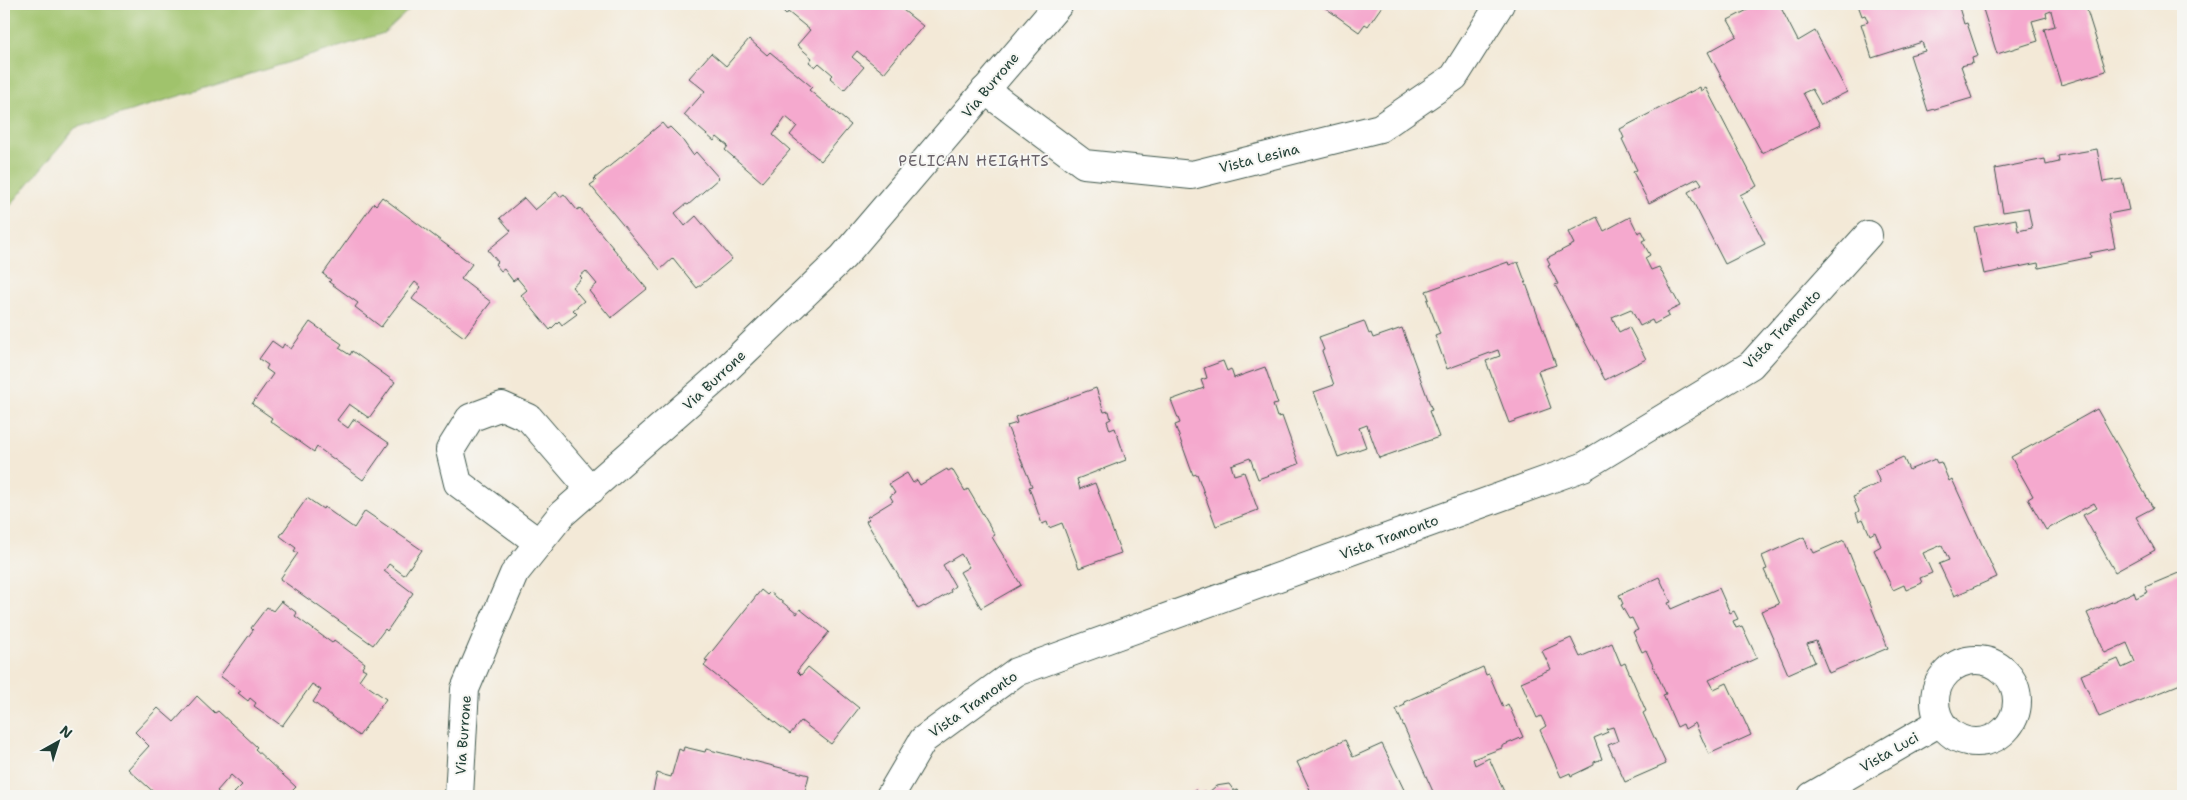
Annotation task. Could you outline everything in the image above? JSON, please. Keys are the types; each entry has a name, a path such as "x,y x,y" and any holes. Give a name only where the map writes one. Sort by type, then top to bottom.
{"street":[{"name":"Via Burrone","path":"459,796 465,689 514,574 562,514 716,380 843,256 1059,4"},
{"name":"Vista Lesina","path":"985,90 1084,164 1192,174 1380,128 1454,77 1500,4"},
{"name":"Vista Tramonto","path":"890,796 923,740 1016,672 1583,467 1751,365 1868,235"},
{"path":"539,543 458,482 450,450 470,418 502,406 529,418 591,490"},
{"name":"Vista Luci","path":"1812,796 1940,722"}],"green space":[{"path":"4,4 415,4 384,33 75,128 4,213"}],"building":[{"path":"778,4 900,4 898,6 923,26 884,73 857,51 852,57 864,67 844,90 830,78 833,75 819,63 815,67 809,62 812,58 797,45 810,30 788,12 786,15 782,11 784,9"},
{"path":"1320,4 1379,4 1382,6 1368,26 1365,24 1359,32"},
{"path":"1759,4 1779,4 1798,41 1815,31 1847,92 1821,105 1812,89 1803,93 1820,125 1762,153 1708,52 1737,36 1728,20"},
{"path":"1958,4 1964,24 1967,23 1978,56 1972,58 1973,63 1961,66 1972,98 1928,111 1910,55 1925,51 1922,42 1872,58 1861,24 1868,22 1865,15 1862,16 1858,5"},
{"path":"1986,4 2085,4 2106,71 2061,85 2044,29 2055,26 2051,11 2046,13 2047,17 2032,21 2038,41 1997,54 1982,6"},
{"path":"749,39 767,55 770,52 812,87 809,90 851,125 821,161 790,135 797,126 786,117 773,135 790,150 762,182 725,150 728,146 717,137 714,141 684,115 705,91 689,78 711,53 726,66"},
{"path":"1700,87 1701,91 1706,88 1757,186 1740,195 1765,244 1725,264 1688,192 1702,184 1698,178 1649,203 1633,172 1637,170 1622,139 1624,138 1620,129"},
{"path":"662,123 667,129 670,127 681,138 693,155 696,152 719,178 688,205 686,204 675,213 685,226 696,216 732,259 697,288 673,258 660,270 590,185 596,181 594,179"},
{"path":"2097,149 2103,182 2122,179 2129,210 2108,214 2115,248 2090,253 2091,257 2039,268 2038,263 1984,274 1974,227 2016,219 2018,231 2032,228 2028,208 2003,212 1995,169 2045,159 2046,165 2059,162 2058,156"},
{"path":"556,192 560,197 564,194 577,210 580,208 647,289 611,318 589,291 597,284 586,271 580,276 582,278 572,287 584,301 573,310 577,314 562,325 559,321 550,330 521,295 527,290 517,278 513,281 504,269 501,271 495,264 498,262 488,250 511,231 500,218 524,198 535,210"},
{"path":"382,197 472,264 461,279 491,302 464,337 412,299 421,287 415,282 381,327 355,307 358,303 329,282 331,280 323,274 374,203 376,205"},
{"path":"1597,217 1604,231 1630,217 1638,233 1642,231 1646,239 1642,241 1650,255 1645,258 1651,270 1659,267 1680,306 1667,312 1669,316 1654,324 1652,320 1640,326 1631,309 1612,317 1619,332 1629,327 1646,359 1605,380 1555,285 1558,284 1548,265 1550,264 1547,258 1574,244 1568,232"},
{"path":"1508,262 1509,265 1518,262 1556,365 1538,371 1551,408 1509,423 1486,361 1500,356 1498,350 1447,369 1435,336 1440,334 1427,300 1429,299 1426,291"},
{"path":"1364,321 1369,334 1371,333 1373,338 1402,328 1432,410 1429,411 1439,437 1379,458 1367,425 1359,428 1366,447 1338,457 1314,392 1334,385 1319,337"},
{"path":"310,322 342,344 339,348 350,355 352,351 395,382 369,418 349,404 337,420 348,428 354,419 389,443 363,480 317,447 314,452 270,421 272,418 252,404 273,374 266,369 268,365 259,359 272,341 282,348 284,344 291,349"},
{"path":"1223,361 1227,371 1231,369 1234,378 1265,367 1278,404 1273,405 1277,417 1282,416 1299,464 1258,479 1250,458 1231,465 1234,475 1244,472 1258,510 1216,526 1197,474 1193,475 1175,425 1180,423 1171,400 1204,388 1201,380 1207,378 1204,368"},
{"path":"1096,388 1104,412 1109,411 1111,419 1107,421 1110,430 1115,428 1126,460 1077,479 1080,489 1095,483 1121,553 1079,568 1062,523 1049,528 1047,522 1042,524 1029,487 1032,486 1007,426 1017,423 1015,417"},
{"path":"2097,409 2153,508 2136,517 2155,550 2115,572 2083,515 2097,508 2094,503 2046,530 2028,499 2033,496 2011,457"},
{"path":"1903,457 1909,470 1935,459 1937,463 1941,462 1949,481 1952,479 1997,577 1954,596 1939,564 1949,560 1942,545 1923,553 1932,573 1920,578 1922,583 1906,590 1904,585 1893,590 1874,550 1881,546 1875,532 1870,535 1863,519 1859,521 1856,513 1859,511 1853,497 1858,495 1857,493 1880,483 1875,470"},
{"path":"947,469 948,471 952,469 965,491 968,489 995,535 992,537 1021,585 981,608 960,572 969,567 961,554 943,565 955,586 950,590 951,592 918,609 866,521 869,519 867,517 893,501 890,496 895,493 889,484 907,473 913,483 917,480 920,485"},
{"path":"307,498 323,509 324,507 354,528 365,511 422,550 404,575 389,564 384,571 413,593 387,631 385,629 373,645 280,579 298,553 294,551 296,548 280,536"},
{"path":"1804,537 1809,550 1812,549 1814,553 1844,540 1888,648 1829,673 1816,641 1807,644 1815,662 1788,674 1761,611 1779,604 1764,570 1767,569 1762,556"},
{"path":"2181,572 2183,577 2183,683 2099,717 2081,675 2118,659 2122,668 2135,662 2127,643 2105,653 2087,613 2134,592 2136,598 2148,592 2145,587"},
{"path":"1659,577 1671,602 1668,603 1671,609 1719,588 1730,613 1734,611 1738,619 1733,621 1736,628 1742,626 1757,658 1709,680 1714,689 1727,683 1751,735 1709,754 1695,723 1685,729 1683,724 1677,727 1663,695 1666,694 1646,650 1642,652 1633,632 1638,630 1632,618 1629,619 1621,605 1623,604 1619,595"},
{"path":"761,590 767,595 770,592 797,614 800,609 829,632 797,671 801,675 808,667 859,708 831,744 801,721 790,734 704,666 708,661 705,660"},
{"path":"281,601 297,613 295,616 332,643 334,640 365,663 362,668 366,670 359,680 386,699 359,736 313,702 321,690 312,684 282,726 254,706 256,703 250,698 248,701 238,693 241,691 220,676 267,607 273,611"},
{"path":"1571,638 1580,657 1612,643 1621,665 1625,663 1646,711 1643,713 1666,764 1625,782 1608,745 1618,741 1613,727 1606,729 1608,732 1594,738 1602,759 1571,776 1570,773 1561,777 1540,730 1546,726 1541,716 1537,718 1521,682 1551,669 1542,651"},
{"path":"1483,667 1486,675 1489,674 1503,707 1508,704 1523,737 1502,746 1502,748 1473,759 1475,765 1489,758 1506,796 1435,796 1396,709 1405,705 1404,702"},
{"path":"197,696 215,713 218,711 296,787 287,796 238,796 234,793 242,785 231,775 217,791 223,796 165,796 162,793 158,796 128,769 149,746 135,732 158,708 174,722"},
{"path":"1345,740 1353,757 1382,744 1407,796 1313,796 1297,762"},
{"path":"684,747 705,752 706,749 809,775 804,796 652,796 657,773 671,777 679,749 683,751"},
{"path":"1229,784 1234,791 1238,790 1241,796 1182,796 1196,790 1198,794 1204,791 1208,793 1216,786"},
{"path":"123,790 130,796 117,796"}],"district":[{"name":"PELICAN HEIGHTS","path":"974,161"}]}
